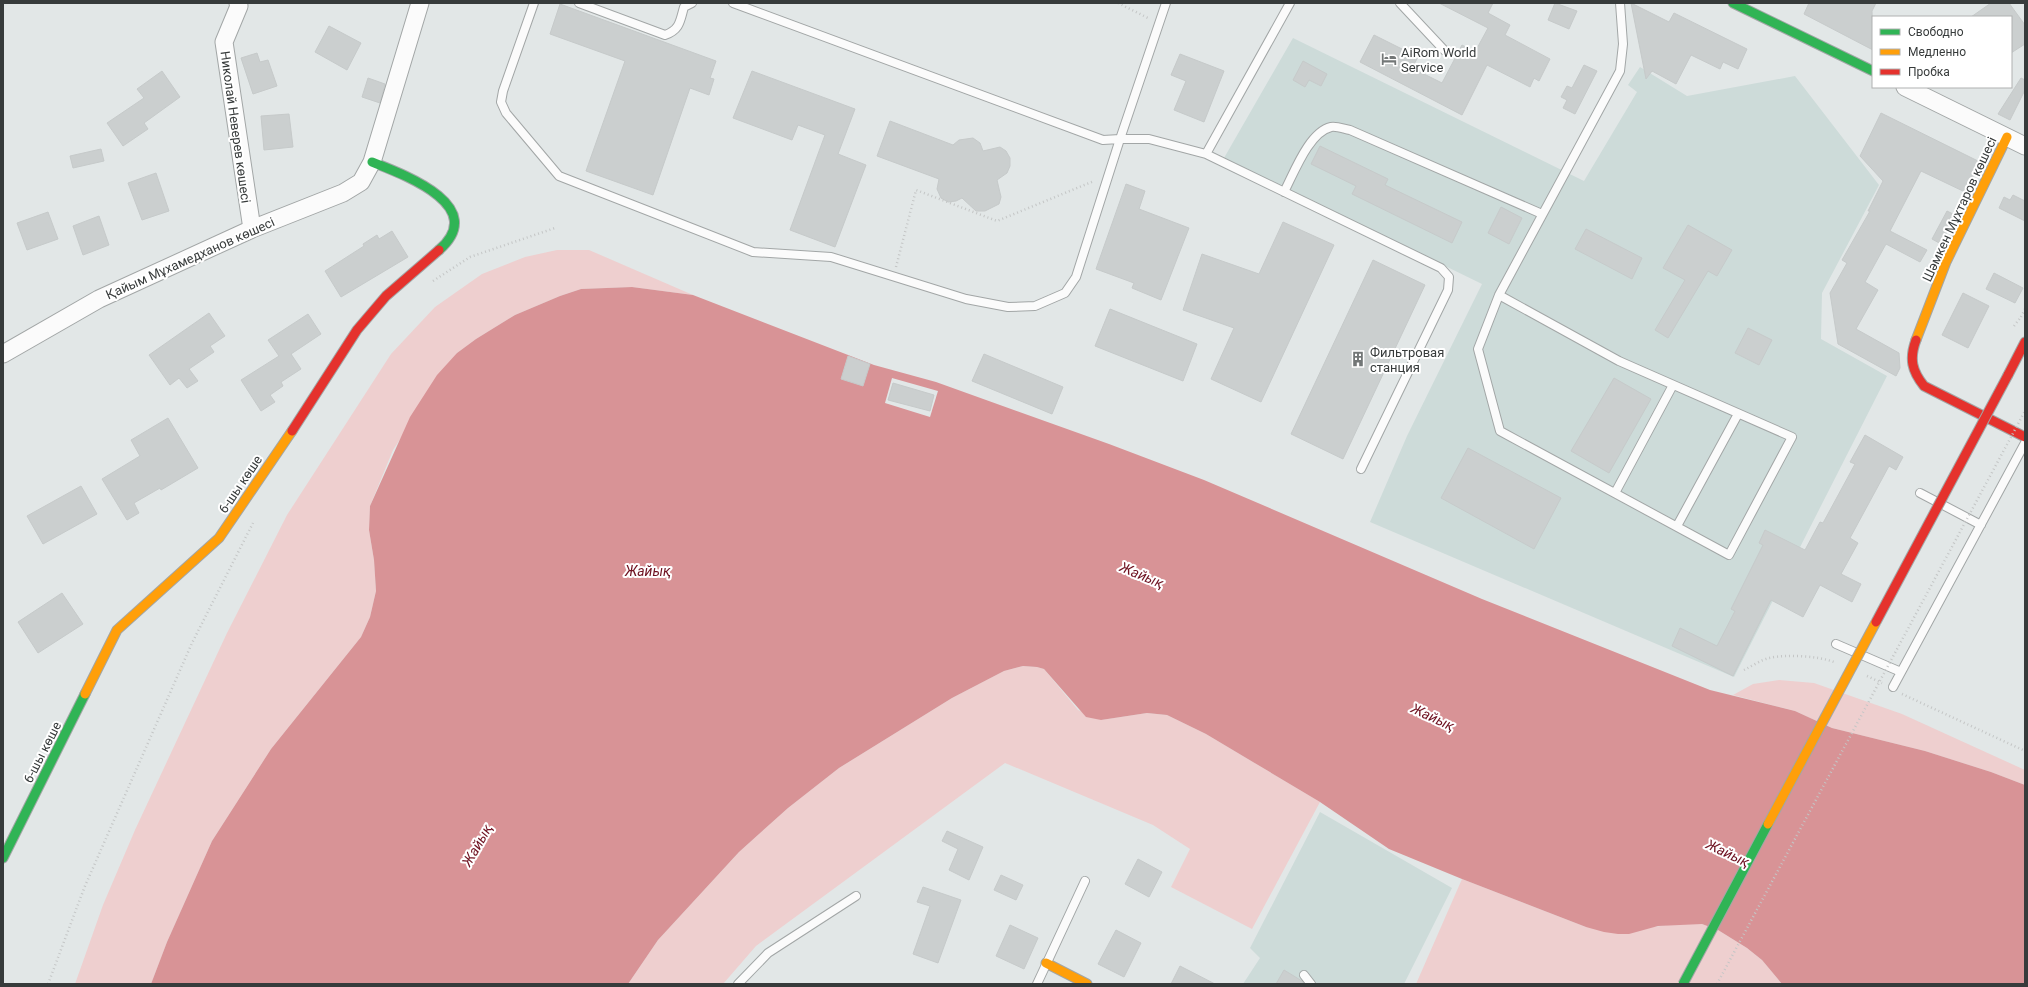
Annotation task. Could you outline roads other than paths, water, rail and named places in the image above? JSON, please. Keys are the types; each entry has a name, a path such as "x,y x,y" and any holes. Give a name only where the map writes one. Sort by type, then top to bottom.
{"street":[{"name":"Николай Неверев көшесі","path":"238,3 239,6 224,42 252,230"},
{"path":"372,162 420,3"},
{"path":"1732,3 1872,72"},
{"path":"1907,88 2025,146"},
{"name":"Шәмкен Мұхтаров көшесі","path":"2007,137 1946,262 1912,352 1910,364 1916,376 1924,386 2025,437"},
{"name":"Қайым Мұхамедханов көшесi","path":"3,354 99,299 252,230 343,193 361,182 372,162"},
{"name":"6-шы көше","path":"3,858 117,630 219,538 315,396 357,330 386,296 448,242 454,230 456,219 451,209 439,196 402,174 372,162"},
{"path":"1683,984 2025,342"},
{"path":"1046,963 1086,984"}],"lane":[{"path":"534,3 502,91 501,102 506,113 559,176 753,252 831,257 966,299 1008,307 1035,306 1065,293 1076,277 1110,175 1120,139 1166,3"},
{"path":"579,3 665,35 674,32 679,24 684,7 692,3"},
{"path":"733,3 1103,140 1149,139 1206,154 1441,268 1449,277 1448,290 1361,469"},
{"path":"1206,154 1290,3"},
{"path":"1400,3 1444,50"},
{"path":"1499,295 1619,361 1792,437 1729,555 1500,431 1478,349 1499,295 1620,70 1623,44 1620,3"},
{"path":"1284,192 1311,141 1319,132 1332,127 1350,130 1542,214"},
{"path":"1615,493 1673,385"},
{"path":"1677,526 1738,414"},
{"path":"1893,687 2025,443"},
{"path":"1920,493 1981,525"},
{"path":"1836,644 1901,672"},
{"path":"1037,984 1085,881"},
{"path":"738,984 768,953 856,896"},
{"path":"1304,976 1311,984"}],"water":[{"name":"Жайық","path":"632,287 693,295 874,365 936,382 1109,444 1204,480 1482,599 1710,690 1795,711 1832,728 1925,751 1991,772 2025,785 2025,984 1782,984 1762,960 1747,948 1718,930 1702,924 1658,926 1629,934 1604,932 1586,927 1389,849 1320,802 1206,734 1167,715 1147,713 1101,720 1086,717 1044,669 1023,666 1004,671 952,698 839,768 788,808 739,852 658,940 628,984 151,984 167,942 212,841 271,749 361,637 370,617 376,591 374,560 369,530 370,506 410,417 437,375 457,353 476,339 515,315 581,289"}],"place":[{"name":"AiRom World Service","path":"1389,59"},
{"name":"Фильтровая станция","path":"1358,359"}]}
